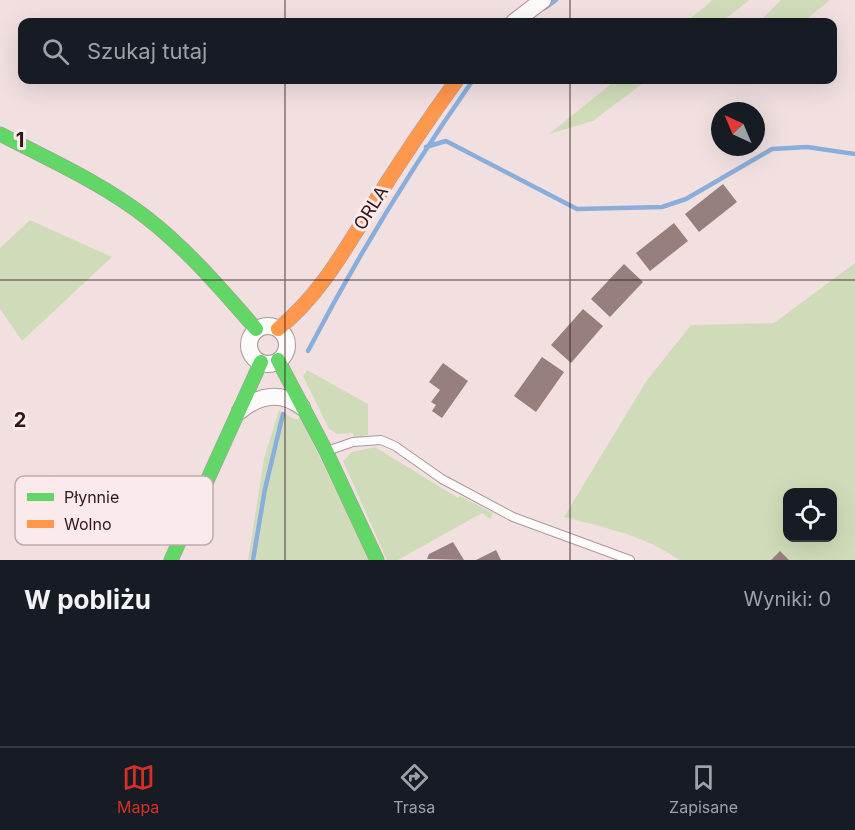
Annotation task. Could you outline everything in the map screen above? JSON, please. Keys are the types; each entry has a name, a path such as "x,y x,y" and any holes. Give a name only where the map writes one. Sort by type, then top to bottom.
{"street":[{"path":"519,18 543,0"},
{"name":"ORLA","path":"278,329 299,315 329,278 407,151 454,84"},
{"path":"0,134 104,190 145,217 178,244 256,329"},
{"path":"209,476 237,413 269,361 286,346 278,329 262,326 256,329 251,337 250,349 269,361 305,409 377,560"},
{"path":"237,413 254,399 267,396 278,396 295,402 305,409"},
{"path":"171,560 178,545"}],"lane":[{"path":"326,451 353,442 381,440 395,446 442,478 513,516 630,560"}],"green space":[{"path":"713,0 750,0 726,18 691,18"},
{"path":"781,0 830,0 808,18 763,18"},
{"path":"611,84 642,84 593,121 549,134"},
{"path":"30,220 112,257 22,341 0,309 0,248"},
{"path":"855,263 855,560 679,560 639,538 564,517 647,380 691,325 774,323"},
{"path":"307,370 368,404 368,435 354,438 353,433 337,434 329,429 303,376"},
{"path":"279,410 296,420 300,417 370,560 248,560 264,459"},
{"path":"375,447 458,498 460,496 493,513 490,519 482,513 398,560 387,560 343,461 352,452"}],"building":[{"path":"723,184 737,202 699,232 685,214"},
{"path":"674,223 688,241 650,271 636,253"},
{"path":"624,264 643,282 610,317 591,299"},
{"path":"583,309 603,326 571,363 551,345"},
{"path":"542,357 564,372 536,412 514,396"},
{"path":"443,363 468,381 442,418 432,411 436,405 431,402 440,390 429,382"},
{"path":"453,542 464,560 427,559 429,554"},
{"path":"496,550 501,560 476,560"},
{"path":"780,551 789,560 771,560"}],"waterway":[{"path":"545,8 556,0"},
{"path":"308,351 386,213 470,84"},
{"path":"426,147 446,141 577,209 662,207 686,199 772,149 807,147 855,154"},
{"path":"253,560 265,489 283,414"}],"traffic: fast":[{"path":"0,134 94,183 130,205 191,257 256,329"},
{"path":"278,360 326,451 377,560"},
{"path":"209,476 261,362"},
{"path":"171,560 178,545"}],"traffic: slow":[{"path":"278,329 306,302 330,272 403,158 454,84"}]}
